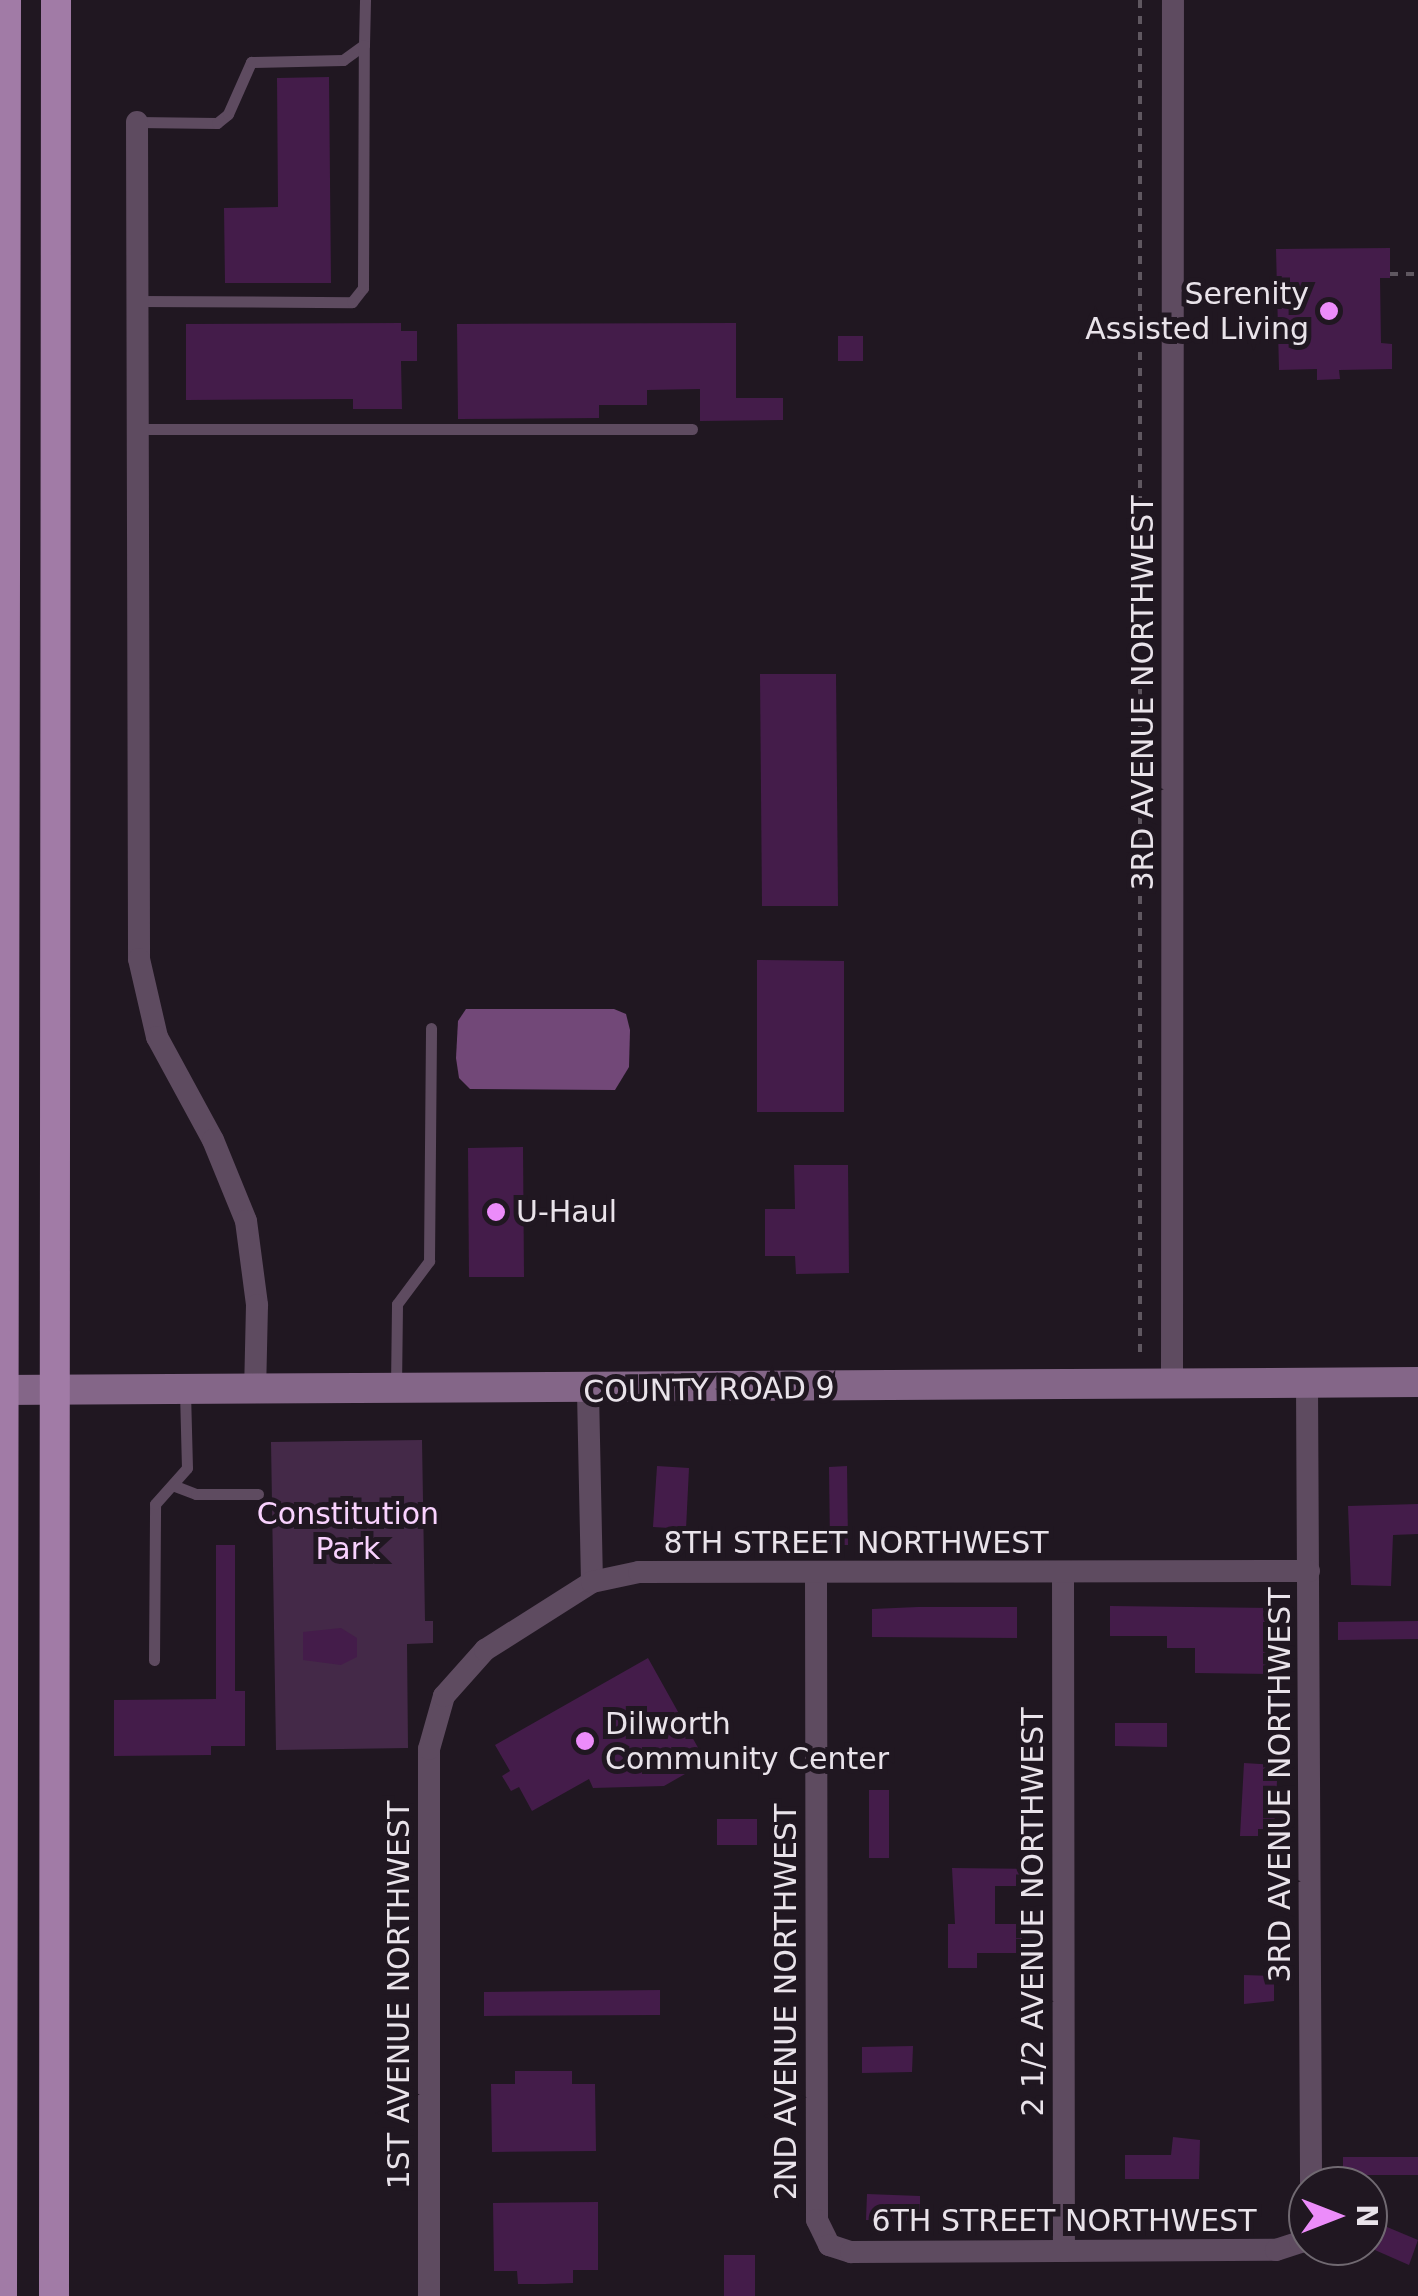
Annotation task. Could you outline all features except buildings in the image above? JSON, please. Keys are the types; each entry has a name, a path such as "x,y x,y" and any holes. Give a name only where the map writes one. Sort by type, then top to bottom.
{"main road":[{"path":"2,2296 6,0"},
{"path":"54,2296 56,0"}],"street":[{"name":"3RD AVENUE NORTHWEST","path":"1172,1386 1173,0"},
{"path":"137,122 136,908 144,998 246,1221 256,1305 255,1391"},
{"name":"COUNTY ROAD 9","path":"3,1390 588,1392 1418,1382"},
{"name":"3RD AVENUE NORTHWEST","path":"1307,1384 1311,2166"},
{"path":"588,1392 592,1582"},
{"name":"8TH STREET NORTHWEST","path":"444,1696 485,1650 592,1582 640,1572 816,1576 1309,1571"},
{"name":"2 1/2 AVENUE NORTHWEST","path":"1063,1573 1064,2251"},
{"name":"2ND AVENUE NORTHWEST","path":"816,1576 816,2220 829,2245"},
{"name":"1ST AVENUE NORTHWEST","path":"429,2296 429,1749 444,1696"},
{"name":"6TH STREET NORTHWEST","path":"829,2245 850,2252 1276,2250 1288,2243"}],"lane":[{"path":"137,301 352,302 363,288 365,0"},
{"path":"137,122 217,122 228,114 251,62 343,60 364,45"},
{"path":"136,429 692,429"},
{"path":"396,1391 397,1304 429,1261 430,1028"},
{"path":"154,1660 155,1504 174,1486 190,1451 185,1390"},
{"path":"174,1486 196,1494 258,1494"}],"path":[{"path":"1140,0 1140,1386"},
{"path":"1390,274 1418,274"}],"green space":[{"name":"Constitution Park","path":"422,1440 425,1621 433,1621 433,1643 407,1644 408,1748 276,1750 271,1442"}],"shaded area":[{"path":"466,1009 614,1009 626,1014 630,1030 629,1067 615,1090 470,1089 459,1078 456,1058 458,1021"}],"place":[{"name":"Serenity Assisted Living","path":"1329,311"},
{"name":"U-Haul","path":"496,1212"},
{"name":"Dilworth Community Center","path":"585,1741"}]}
